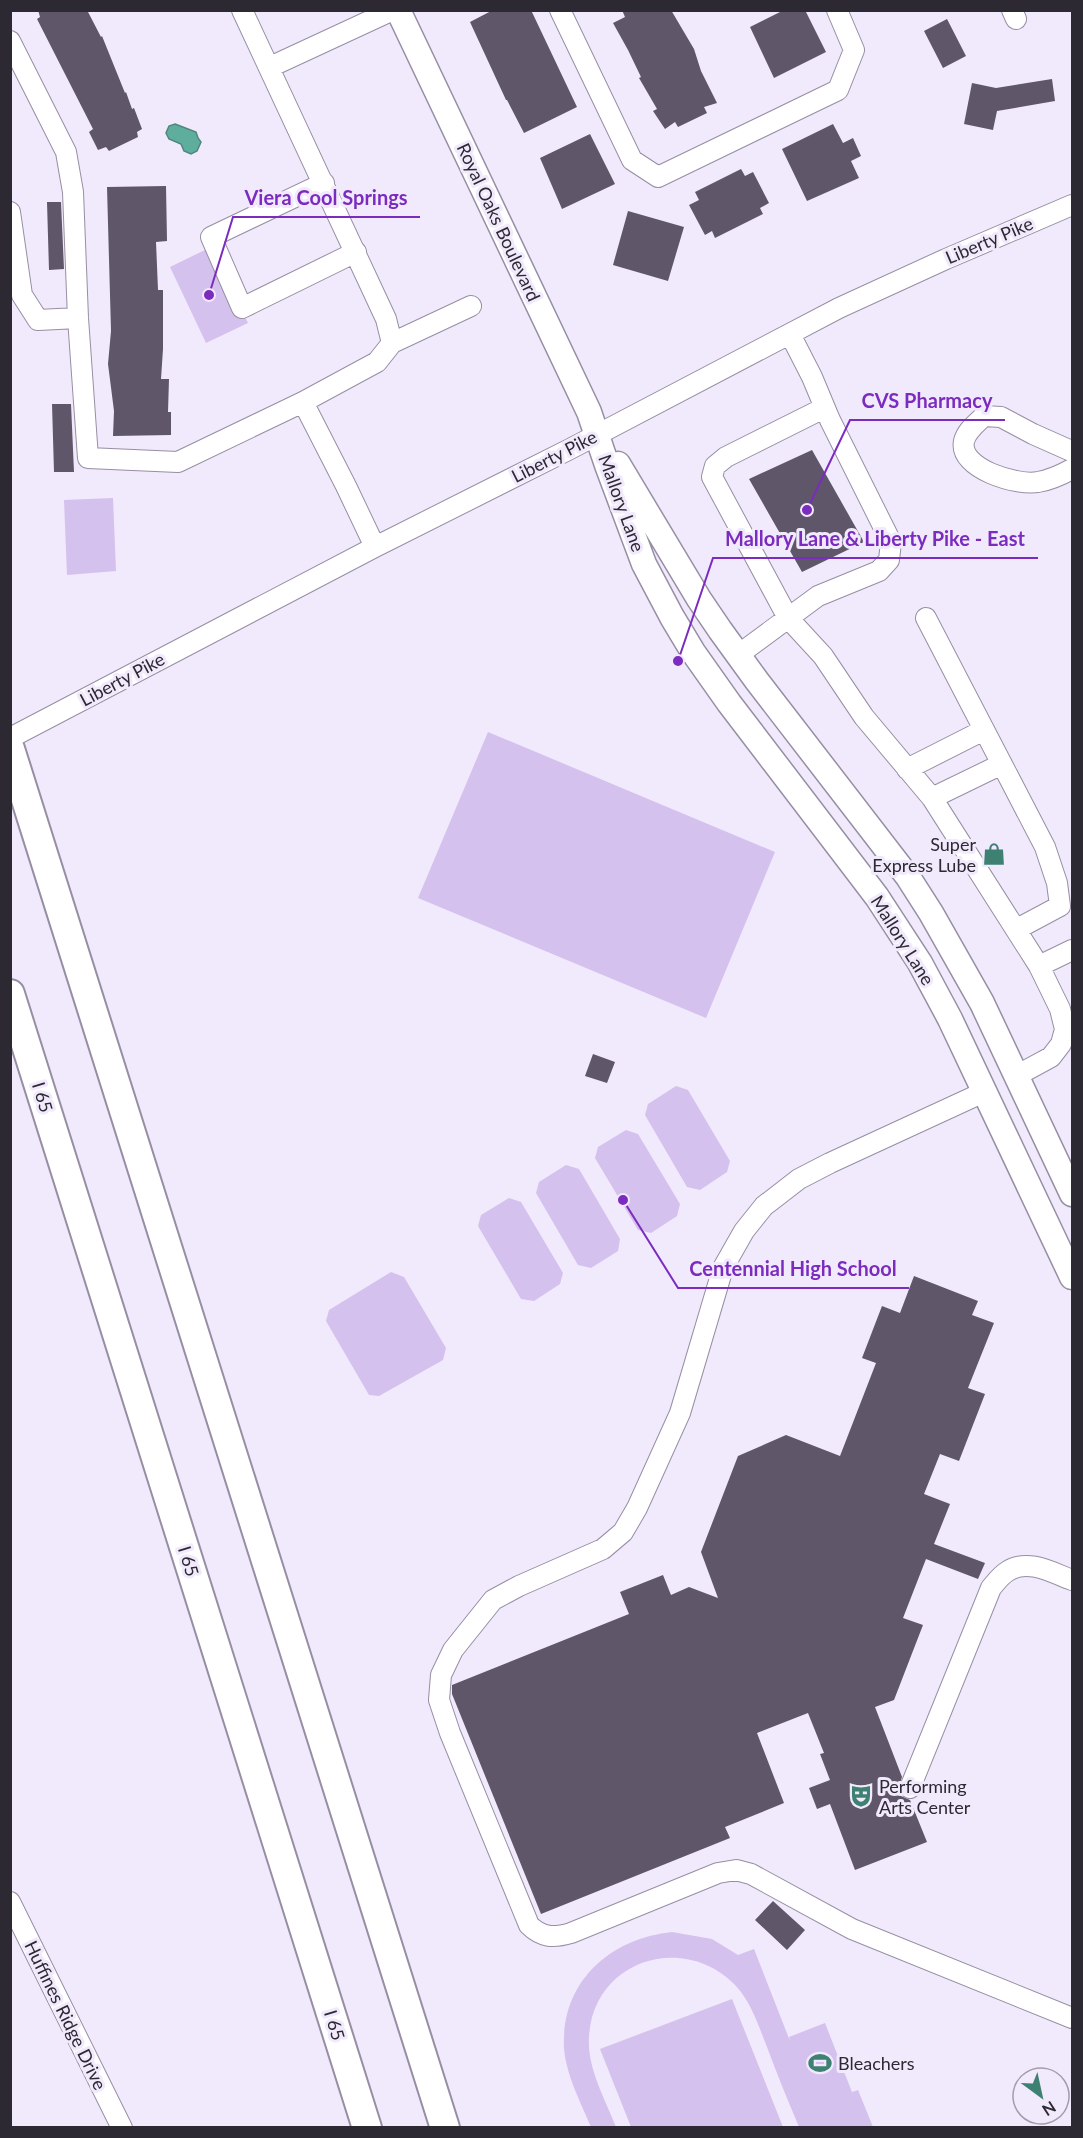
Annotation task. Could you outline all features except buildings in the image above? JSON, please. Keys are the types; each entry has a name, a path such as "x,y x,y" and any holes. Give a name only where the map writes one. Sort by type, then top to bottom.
{"highway":[{"path":"10,749 445,2127"},
{"name":"I 65","path":"10,994 367,2127"}],"main road":[{"name":"Royal Oaks Boulevard","path":"398,10 590,412 598,434"},
{"name":"Mallory Lane","path":"598,434 699,599 738,655 908,877 932,913 982,1003 1072,1194"},
{"name":"Mallory Lane","path":"598,434 607,465 644,564 672,617 729,704 871,889 920,963 950,1019 1072,1277"},
{"path":"984,1092 1016,1076"}],"street":[{"path":"242,10 356,252 386,319 392,343"},
{"path":"270,67 393,10"},
{"path":"560,10 632,160 658,177 838,90 854,50 837,10"},
{"path":"10,41 66,152 73,192 78,318 88,458 178,462 303,402 377,362 392,343 471,306"},
{"path":"324,183 211,237 242,308 356,252"},
{"name":"Liberty Pike","path":"10,738 839,308 1072,205"},
{"path":"10,212 22,296 38,320 78,318"},
{"path":"738,655 818,596 879,571 889,560 891,542 790,334"},
{"path":"303,402 375,547"},
{"path":"824,408 726,457 715,466 712,477 788,618 822,656 864,717 932,798 1039,966 1060,1009 1065,1029 1066,1051 1016,1076"},
{"path":"984,416 1001,417 1072,454 1056,478 1035,483 1012,480 982,470 966,457 963,443 969,429 984,416"},
{"path":"926,618 1045,847 1057,883 1060,906 1017,929"},
{"path":"907,768 984,730"},
{"path":"932,798 1002,764"},
{"path":"1039,966 1072,950"},
{"path":"984,1092 799,1179 764,1206 744,1231 723,1268 680,1413 637,1508 623,1532 603,1549 493,1600 453,1650 441,1675 439,1700 529,1925 539,1934 557,1937 571,1933 718,1873 736,1870 751,1874 852,1929 1072,2018"},
{"path":"910,1788 991,1588 1006,1571 1020,1565 1043,1569 1072,1580"},
{"name":"Huffines Ridge Drive","path":"10,1902 122,2127"}],"shaded area":[{"path":"175,124 196,132 201,142 197,151 191,154 184,151 181,144 169,139 166,133 169,126"},
{"path":"211,247 248,323 206,343 170,267"},
{"path":"113,498 116,571 67,575 64,500"},
{"path":"488,732 775,852 706,1018 418,898"},
{"path":"676,1086 688,1090 730,1161 727,1172 700,1190 687,1187 645,1115 648,1104"},
{"path":"626,1130 638,1134 680,1204 677,1216 651,1233 638,1230 595,1158 598,1147"},
{"path":"566,1165 579,1169 620,1239 618,1251 591,1268 578,1265 536,1193 539,1182"},
{"path":"509,1198 521,1202 563,1273 560,1284 534,1301 521,1299 478,1226 481,1215"},
{"path":"391,1272 404,1277 446,1348 443,1360 379,1396 369,1395 326,1321 329,1310"},
{"path":"672,1932 712,1939 738,1955 754,1949 790,2041 789,2037 825,2023 852,2092 858,2090 873,2127 799,2127 758,2023 741,1992 715,1969 692,1960 668,1958 645,1962 624,1972 606,1989 594,2010 589,2037 591,2060 616,2127 591,2127 574,2089 565,2058 565,2024 571,2003 580,1984 609,1954 649,1936"},
{"path":"732,1999 783,2127 631,2127 600,2049"}],"place":[{"name":"Viera Cool Springs","path":"209,295"},
{"name":"CVS Pharmacy","path":"807,510"},
{"name":"Mallory Lane & Liberty Pike - East","path":"678,661"},
{"name":"Super Express Lube","path":"994,854"},
{"name":"Centennial High School","path":"623,1200"},
{"name":"Performing Arts Center","path":"861,1796"},
{"name":"Bleachers","path":"820,2063"}]}
